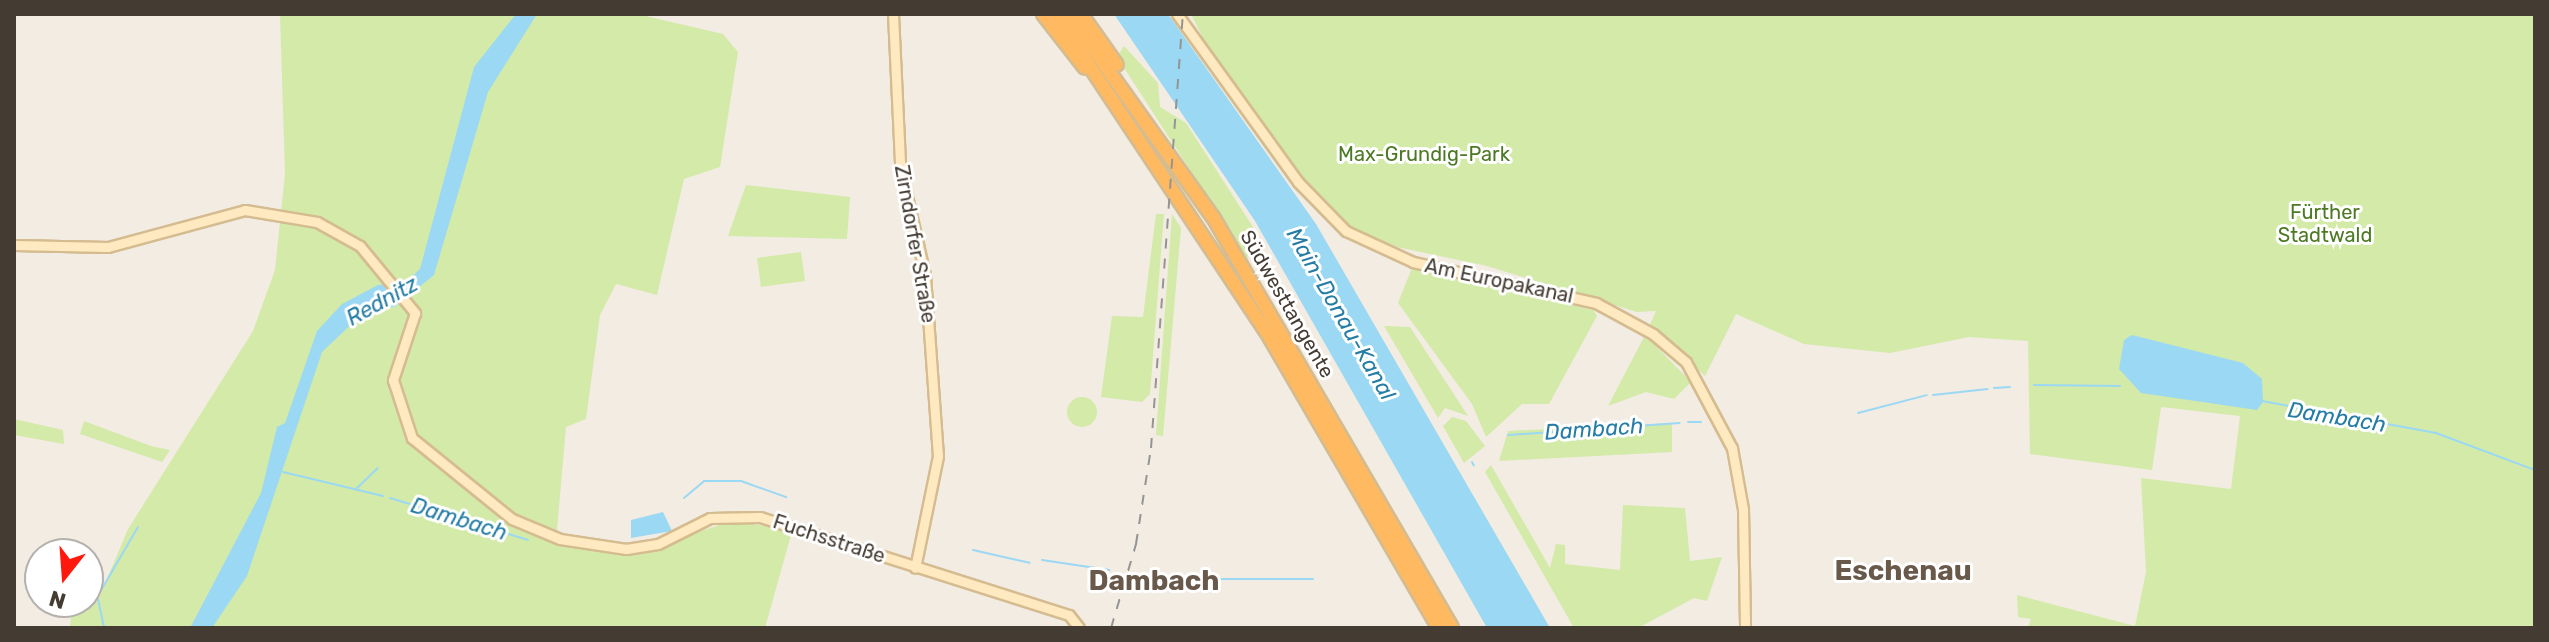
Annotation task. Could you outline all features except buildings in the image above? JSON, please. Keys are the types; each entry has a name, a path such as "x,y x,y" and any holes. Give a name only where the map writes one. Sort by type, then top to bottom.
{"highway":[{"path":"1043,14 1126,113"},
{"name":"Südwesttangente","path":"1055,14 1126,113 1270,338 1439,628"},
{"name":"Südwesttangente","path":"1068,14 1143,113 1213,217 1452,628"},
{"path":"1081,14 1143,113"}],"main road":[{"name":"Zirndorfer Straße","path":"893,14 900,165 925,275 938,456 915,568"},
{"name":"Am Europakanal","path":"1177,14 1298,182 1346,231 1413,262 1596,303 1653,334 1686,362 1732,448 1743,509 1745,628"},
{"name":"Fuchsstraße","path":"14,245 98,249 216,218 265,210 317,222 360,246 408,302 415,330 393,380 403,423 433,460 524,526 626,549 658,544 710,518 760,517 1078,624"}],"green space":[{"path":"280,14 637,14 723,34 738,52 720,167 684,179 657,295 616,284 600,315 586,419 566,427 556,541 627,555 732,521 785,529 791,535 765,628 70,628 71,618 104,618 104,586 128,529 253,331 275,270 285,174"},
{"name":"Fürther Stadtwald","path":"1191,14 2535,14 2535,628 2028,628 2031,619 2018,617 2017,595 2135,626 2146,572 2141,478 2231,489 2240,416 2161,407 2152,470 2030,454 2028,341 1969,337 1890,353 1804,344 1736,314 1705,376 1650,325 1656,311 1637,312 1487,266 1378,243 1346,224 1307,185 1213,58"},
{"path":"1124,46 1158,83 1160,107 1186,123 1253,227 1259,253 1247,258 1117,57"},
{"path":"746,185 850,197 847,239 728,236"},
{"path":"1156,214 1164,214 1150,394 1142,402 1101,397 1112,316 1143,317"},
{"path":"1172,214 1181,228 1163,436 1156,435"},
{"path":"801,252 805,281 761,287 757,258"},
{"path":"1412,268 1593,310 1597,316 1549,404 1522,404 1486,437 1472,404 1398,303"},
{"path":"1384,326 1410,327 1468,416 1445,408 1438,418"},
{"path":"1645,335 1691,382 1674,399 1646,392 1608,406"},
{"path":"1082,397 1092,402 1097,412 1092,422 1082,427 1072,422 1067,412 1072,402"},
{"path":"1452,417 1466,421 1485,446 1464,463 1443,426"},
{"path":"14,419 63,430 64,444 14,435"},
{"path":"84,421 170,450 162,462 80,434"},
{"path":"1672,423 1672,452 1499,461 1508,431"},
{"path":"1491,465 1550,568 1556,544 1565,545 1565,564 1620,570 1623,505 1685,508 1690,561 1722,557 1707,601 1694,598 1638,628 1574,628 1485,472"}],"water":[{"name":"Rednitz","path":"516,14 537,14 488,92 434,275 396,306 360,316 322,352 247,576 212,628 190,628 261,493 277,427 285,423 317,331 342,304 378,285 406,282 420,269 474,67"},
{"name":"Main-Donau-Kanal","path":"1114,14 1168,14 1316,224 1550,628 1487,628 1255,221"},
{"path":"2132,335 2243,363 2262,379 2263,402 2257,410 2141,393 2119,369 2124,340"},
{"path":"663,512 672,531 631,538 631,520"}],"waterway":[{"name":"Dambach","path":"2034,385 2120,386"},
{"name":"Dambach","path":"1994,388 2010,387"},
{"name":"Dambach","path":"1933,395 1988,389"},
{"name":"Dambach","path":"1858,413 1927,395"},
{"name":"Dambach","path":"2262,401 2436,433 2535,470"},
{"name":"Dambach","path":"1688,422 1701,422"},
{"name":"Dambach","path":"1508,435 1680,423"},
{"name":"Dambach","path":"1472,462 1474,466"},
{"path":"356,489 378,468"},
{"name":"Dambach","path":"283,472 383,496"},
{"name":"Dambach","path":"684,498 704,481 741,481 786,497"},
{"name":"Dambach","path":"390,498 528,540"},
{"path":"104,585 138,527"},
{"name":"Dambach","path":"973,550 1030,563"},
{"name":"Dambach","path":"1042,560 1109,570"},
{"name":"Dambach","path":"1205,579 1313,579"},
{"path":"102,618 104,628"}],"railway":[{"path":"1111,628 1136,544 1151,448 1183,14"}],"district":[{"name":"Eschenau","path":"1903,571"},
{"name":"Dambach","path":"1154,581"}],"park label":[{"name":"Max-Grundig-Park","path":"1424,154"}]}
